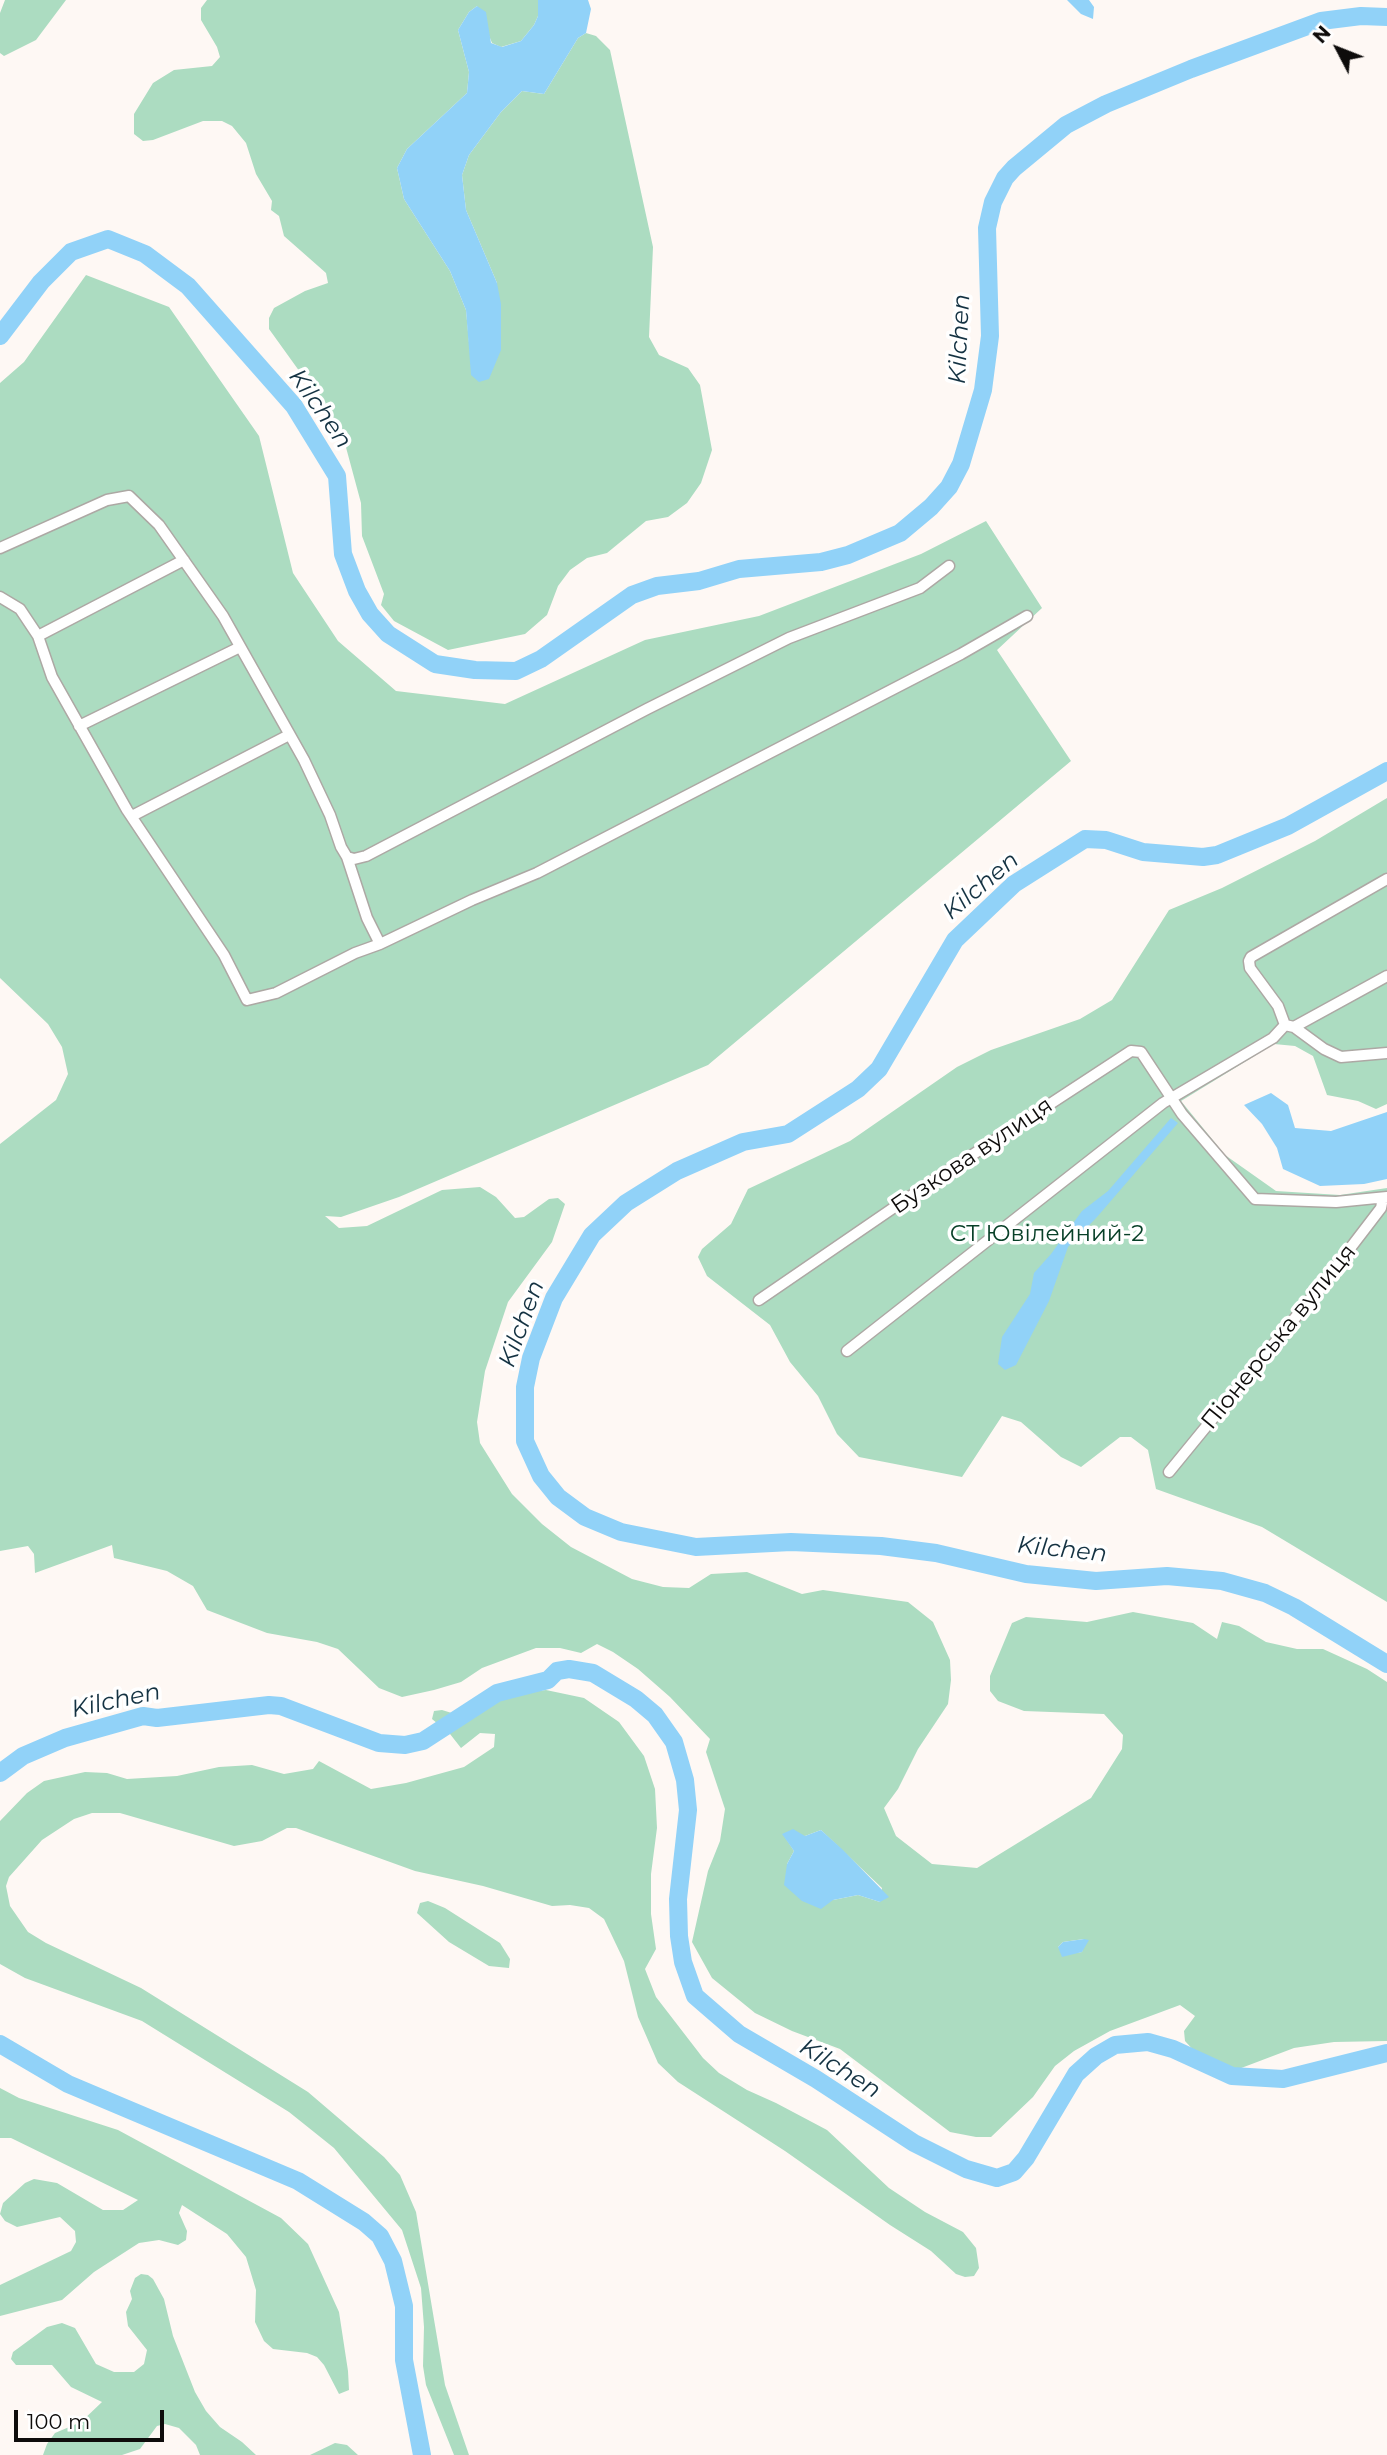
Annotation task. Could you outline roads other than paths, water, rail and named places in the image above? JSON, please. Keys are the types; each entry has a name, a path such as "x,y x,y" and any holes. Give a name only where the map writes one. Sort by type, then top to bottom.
{"street":[{"path":"0,548 107,500 129,496 159,525 223,616 304,760 347,857 363,906 380,944"},
{"path":"38,636 184,560"},
{"path":"347,857 359,859 366,856 670,697 789,638 920,587 949,566"},
{"path":"0,597 20,609 38,636 52,677 79,726 132,816 224,955 247,1000 276,993 355,953 537,873 961,654 1027,616"},
{"path":"79,726 240,647"},
{"path":"132,816 289,735"},
{"path":"1387,879 1251,957 1249,961 1250,968 1289,1026 1341,1057 1387,1053"},
{"path":"847,1351 1172,1098 1289,1026 1387,976"},
{"name":"Бузкова вулиця","path":"759,1300 937,1178 1131,1051 1141,1052 1172,1098"},
{"path":"1172,1098 1182,1114 1255,1199 1336,1202 1385,1197"},
{"name":"Піонерська вулиця","path":"1169,1472 1322,1285 1381,1208 1385,1197"}],"water":[{"path":"538,0 588,0 591,9 586,33 578,38 544,94 522,91 501,112 469,155 462,175 466,210 497,283 501,304 501,350 489,379 479,382 471,375 466,310 450,271 404,199 397,168 407,149 467,93 469,72 458,30 469,12 477,6 486,12 491,43 502,47 521,41 534,25 538,16"},
{"path":"1067,0 1089,0 1094,7 1093,19 1081,14"},
{"path":"1271,1093 1288,1105 1295,1128 1331,1131 1387,1112 1387,1179 1364,1184 1320,1186 1283,1169 1277,1148 1262,1124 1244,1105"},
{"path":"1171,1118 1178,1123 1068,1247 1049,1301 1016,1365 1005,1370 998,1364 1002,1337 1030,1294 1034,1273 1082,1211 1108,1191"},
{"path":"793,1829 805,1836 821,1830 889,1897 880,1902 858,1895 833,1900 821,1909 802,1901 784,1885 787,1864 794,1851 782,1834"},
{"path":"1089,1940 1082,1952 1062,1957 1058,1947 1063,1942"}],"waterway":[{"name":"Kilchen","path":"0,336 41,282 71,252 108,239 145,254 188,286 294,406 337,476 343,554 357,591 370,614 388,634 435,664 475,670 516,671 541,659 632,595 657,586 699,581 739,569 821,562 848,555 900,533 931,507 949,487 961,464 983,390 990,336 987,228 993,202 1005,178 1014,168 1066,125 1106,104 1191,69 1321,21 1361,16 1387,17"},
{"name":"Kilchen","path":"1387,771 1288,826 1217,855 1203,857 1143,852 1106,840 1085,839 1014,884 955,940 879,1069 858,1089 788,1134 743,1142 677,1171 626,1203 592,1235 554,1298 531,1358 525,1387 525,1441 541,1476 558,1497 585,1517 621,1532 696,1547 791,1542 881,1546 936,1553 1026,1574 1096,1581 1167,1576 1222,1581 1265,1593 1294,1607 1387,1664"},
{"name":"Kilchen","path":"0,1773 23,1756 65,1738 143,1716 157,1718 269,1705 281,1706 379,1743 405,1745 423,1741 497,1693 548,1680 557,1671 569,1669 593,1673 636,1699 655,1715 674,1742 685,1780 688,1810 678,1899 679,1936 683,1962 695,1996 739,2034 816,2079 914,2143 966,2169 997,2178 1014,2172 1026,2158 1076,2074 1096,2056 1115,2045 1148,2042 1173,2049 1232,2076 1283,2079 1387,2053"},
{"name":"Kilchen","path":"0,2044 68,2084 298,2181 364,2222 380,2236 393,2261 404,2306 404,2360 422,2455"}],"park label":[{"name":"СT Ювілейний-2","path":"1047,1234"}]}
